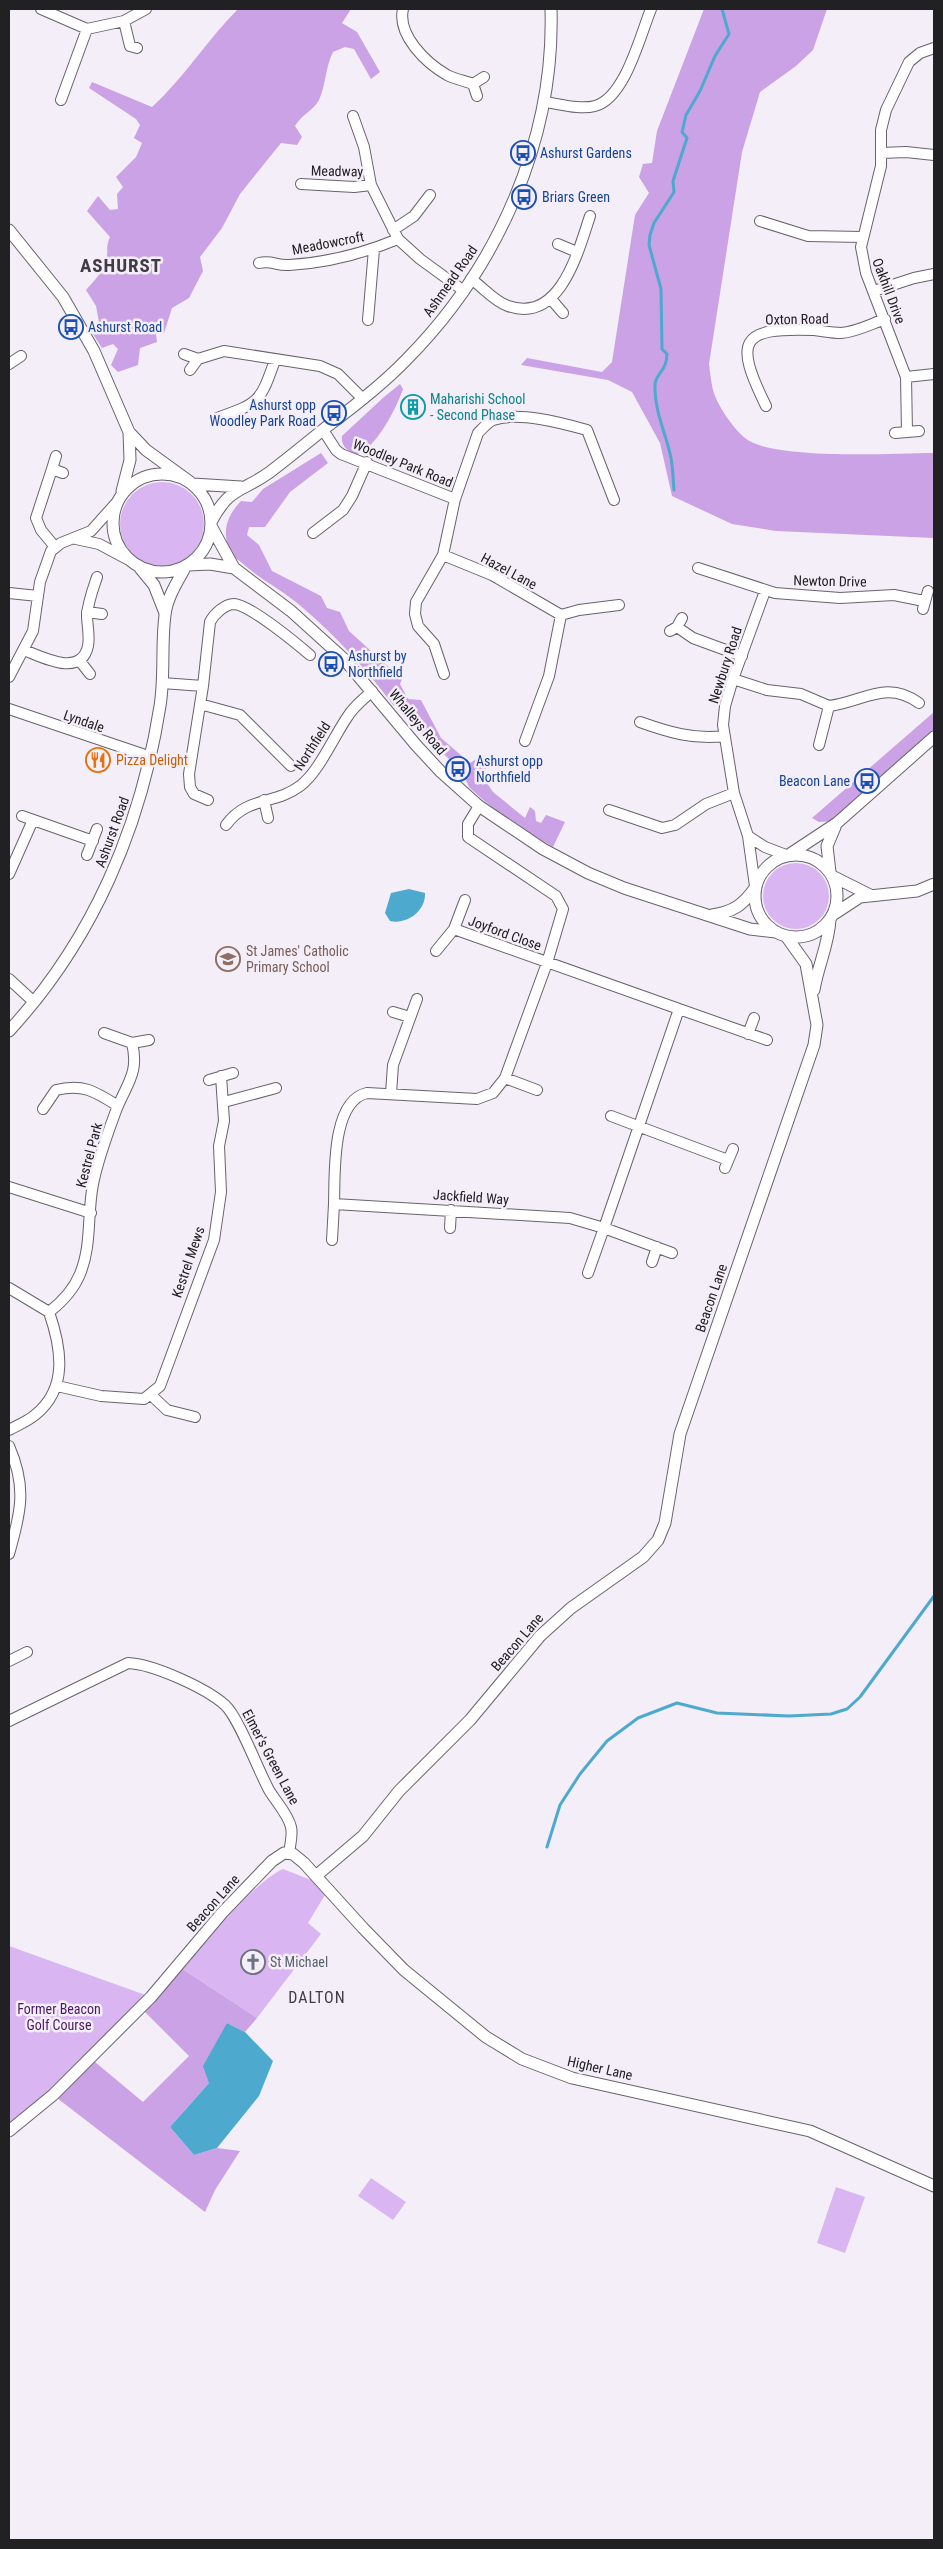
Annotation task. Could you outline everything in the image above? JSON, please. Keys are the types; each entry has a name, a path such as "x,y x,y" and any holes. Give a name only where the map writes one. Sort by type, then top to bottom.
{"street":[{"path":"41,9 87,29 124,21 146,9"},
{"path":"403,9 402,22 409,38 424,57 444,74 474,84"},
{"name":"Ashmead Road","path":"211,524 223,502 241,487 269,472 364,399 407,360 464,291 503,225 523,178 545,102 552,43 551,9"},
{"path":"545,102 589,107 605,102 613,96 621,84 651,9"},
{"path":"124,21 130,46 137,48"},
{"path":"61,100 87,29"},
{"name":"Oakhill Drive","path":"908,432 906,377 861,256 862,237 872,206 881,166 883,121 906,67 914,57 934,48"},
{"path":"474,84 484,77"},
{"path":"474,84 477,96"},
{"path":"353,116 364,147 371,185 396,235 420,259 464,291"},
{"path":"881,153 906,152 934,155"},
{"name":"Meadway","path":"301,184 354,187 371,185"},
{"name":"Meadowcroft","path":"259,263 270,261 287,265 328,261 374,249 396,235 430,195"},
{"path":"471,279 498,302 517,308 534,308 551,300 562,284 577,252 590,216"},
{"path":"760,221 808,236 862,237"},
{"path":"9,230 63,296 94,351 130,432 146,450 191,483 202,495 209,508 211,524 208,540 200,554 187,566 170,572 155,572 140,568 128,559 99,544 76,539"},
{"path":"558,244 577,252"},
{"name":"Meadowcroft","path":"368,320 374,249"},
{"path":"874,291 914,278 934,274"},
{"path":"551,300 563,313"},
{"name":"Oxton Road","path":"766,406 751,376 748,360 747,348 755,335 763,332 807,330 847,332 885,319"},
{"path":"184,354 198,359 224,351 320,366 338,374 364,399"},
{"path":"9,364 22,356"},
{"path":"190,370 198,359"},
{"path":"217,418 250,406 264,392 275,360"},
{"path":"906,377 934,374"},
{"path":"444,674 434,644 418,626 415,614 416,602 443,555 455,499 478,433 492,421 508,417 562,423 587,430 614,500"},
{"name":"Woodley Park Road","path":"322,430 341,454 367,462 455,499"},
{"path":"894,433 919,431"},
{"path":"128,559 118,547 113,532 112,517 130,460 130,432"},
{"path":"55,547 41,530 36,518 56,456"},
{"path":"313,533 343,510 352,496 367,462"},
{"path":"52,469 63,474"},
{"path":"9,677 33,631 45,563 55,547 91,531 130,485 151,475 175,475 191,483"},
{"name":"Ashmead Road","path":"191,483 214,487 241,487"},
{"name":"Whalleys Road","path":"211,524 234,568 291,611 344,659 441,772 479,806 551,854 588,873 624,888 750,929 781,934"},
{"name":"Hazel Lane","path":"443,555 492,575 562,615"},
{"name":"Whalleys Road","path":"187,566 210,564 234,568"},
{"name":"Ashurst Road","path":"9,1031 34,1002 72,949 100,900 120,857 143,791 151,757 162,683 165,613 173,590 187,566"},
{"name":"Newton Drive","path":"696,567 765,591 840,598 894,595 925,601"},
{"name":"Ashurst Road","path":"140,568 154,585 165,613"},
{"path":"24,650 59,663 68,664 79,660 88,647 87,612 97,577"},
{"name":"Newbury Road","path":"755,887 748,836 734,793 724,736 725,706 765,591"},
{"path":"9,593 38,596"},
{"path":"208,800 194,794 190,788 189,774 203,686 210,622 214,614 232,604 240,605 277,629 310,655"},
{"path":"526,742 549,676 562,615 579,610 619,604"},
{"path":"87,612 102,614"},
{"path":"676,625 693,638 742,656"},
{"path":"79,660 90,674"},
{"path":"733,679 767,690 801,694 829,706 866,695 889,692 903,693 920,704"},
{"path":"162,683 203,686"},
{"name":"Northfield","path":"226,825 240,809 294,790 305,781 349,714 372,691"},
{"path":"200,704 240,715 291,766"},
{"path":"819,745 829,706"},
{"name":"Lyndale","path":"9,709 151,757"},
{"path":"640,721 689,736 710,738 724,736"},
{"path":"709,916 728,913 739,908 755,887 766,866 837,823 934,737"},
{"path":"608,809 662,828 675,825 714,800 734,793"},
{"path":"264,800 268,818"},
{"path":"332,1240 338,1138 350,1104 360,1094 391,1093 477,1099 493,1093 505,1078 547,963 562,915 562,904 556,896 468,837 468,824 479,806"},
{"path":"22,816 93,841"},
{"path":"9,874 34,820"},
{"path":"832,917 837,900 827,846 837,823"},
{"path":"88,855 97,829"},
{"path":"748,836 765,847 787,855 812,857 831,874 870,895"},
{"path":"755,887 754,901 758,914 765,924 781,934 809,935 820,930 832,917 852,901 870,895 909,892 934,884"},
{"name":"Joyford Close","path":"436,951 454,929 465,900"},
{"name":"Beacon Lane","path":"813,996 818,968 830,938 832,917"},
{"name":"Joyford Close","path":"454,929 547,963"},
{"name":"Beacon Lane","path":"317,1875 363,1836 399,1791 470,1720 550,1626 571,1608 643,1556 658,1540 665,1523 680,1434 814,1045 817,1025 806,964 781,934"},
{"path":"547,963 767,1040"},
{"path":"9,978 34,1002"},
{"path":"391,1093 391,1074 417,999"},
{"path":"588,1273 679,1009"},
{"path":"393,1012 410,1017"},
{"path":"748,1034 754,1018"},
{"path":"104,1033 132,1043 149,1040"},
{"name":"Kestrel Park","path":"49,1312 65,1300 79,1277 88,1253 92,1184 118,1106 132,1080 136,1059 132,1043"},
{"path":"209,1080 233,1073"},
{"name":"Kestrel Mews","path":"150,1394 160,1386 214,1240 221,1192 219,1146 224,1121 224,1102 221,1076"},
{"path":"505,1078 536,1090"},
{"path":"43,1109 56,1090 72,1086 95,1091 118,1106"},
{"path":"224,1102 276,1088"},
{"path":"611,1116 727,1164 733,1149"},
{"path":"9,1187 91,1213"},
{"name":"Jackfield Way","path":"334,1204 570,1218 604,1228 672,1253"},
{"path":"450,1228 451,1210"},
{"path":"652,1262 657,1247"},
{"path":"9,1288 49,1312 59,1344 57,1386 36,1414 9,1430"},
{"path":"57,1386 119,1398 144,1399 150,1394 167,1410 195,1417"},
{"path":"9,1446 18,1466 22,1488 20,1518 9,1554"},
{"path":"9,1662 27,1652"},
{"name":"Elmer's Green Lane","path":"9,1721 103,1673 128,1663 139,1663 166,1673 211,1695 226,1706 234,1715 261,1775 289,1821 292,1831 289,1853"},
{"path":"289,1853 298,1857 317,1875"},
{"name":"Beacon Lane","path":"9,2131 53,2095 151,1997 222,1914 272,1861 289,1853"},
{"name":"Higher Lane","path":"317,1875 363,1928 408,1974 486,2037 515,2056 572,2078 810,2132 934,2186"}],"green space":[{"path":"162,482 178,485 197,501 201,508 204,524 201,540 185,559 178,563 162,566 146,563 127,547 123,540 120,524 123,508 139,489 146,485"},
{"path":"789,863 803,863 815,868 824,877 829,889 827,909 820,920 803,929 789,929 777,924 768,915 763,903 763,889 768,877 777,868"},
{"path":"283,1869 311,1880 325,1895 308,1923 321,1934 257,2018 181,1968 245,1899 259,1886"},
{"name":"Former Beacon Golf Course","path":"9,1946 151,1997 9,2131"},
{"path":"371,2178 406,2202 393,2220 358,2196"},
{"path":"836,2187 865,2197 845,2253 817,2243"}],"shaded area":[{"path":"238,9 351,9 342,23 357,32 380,72 371,79 354,49 345,47 333,52 319,100 295,126 302,137 297,145 281,143 240,194 222,228 200,257 203,271 189,298 172,308 164,333 156,334 157,342 140,348 138,365 118,372 111,365 118,349 113,344 102,348 91,331 99,322 96,306 86,290 105,264 110,237 87,211 98,196 110,210 118,209 117,194 123,187 116,177 136,157 142,143 134,138 140,125 136,119 89,88 92,82 152,107 175,84"},
{"path":"704,9 827,9 813,50 796,66 760,92 742,152 709,364 715,396 726,416 736,428 745,438 759,445 806,453 934,453 934,538 776,531 732,524 672,496 660,443 632,392 608,380 521,365 527,358 602,372 612,362 635,215 649,193 639,177 643,164 652,163 657,131"},
{"path":"400,384 403,389 400,397 391,417 378,436 364,451 356,455 347,450 342,443 342,436"},
{"path":"321,453 328,463 290,492 265,527 249,527 247,535 259,545 272,571 321,596 327,608 340,612 349,631 402,679 400,684 408,699 421,700 441,738 470,763 483,755 488,766 481,774 493,792 525,818 530,807 535,811 536,821 541,823 546,815 565,822 553,847 510,821 482,799 469,787 462,771 408,721 411,714 410,707 404,703 394,706 351,654 328,630 296,602 233,556 229,549 226,534 228,520 241,501 252,502 263,489"},
{"path":"934,712 934,731 836,821 819,822 812,818"},
{"path":"181,1968 257,2018 245,2032 227,2023 209,2083 170,2127 194,2155 217,2148 240,2151 215,2190 205,2212 57,2098 95,2062 143,2102 189,2056 145,2012"}],"water":[{"path":"409,889 425,893 422,906 409,919 396,922 390,921 385,913 391,893"},
{"path":"227,2023 245,2032 273,2061 259,2096 217,2148 194,2155 170,2127 209,2083 203,2066"}],"waterway":[{"path":"674,490 671,458 658,413 655,395 656,381 665,364 667,354 662,349 661,289 649,245 654,223 674,192 673,181 687,138 682,132 686,115 700,91 715,56 729,34 722,9"},
{"path":"547,1847 560,1805 580,1774 607,1741 638,1718 677,1703 717,1713 789,1716 831,1714 847,1709 860,1697 934,1596"}],"place":[{"name":"Ashurst Gardens","path":"523,153"},
{"name":"Briars Green","path":"524,197"},
{"name":"Ashurst Road","path":"71,327"},
{"name":"Maharishi School - Second Phase","path":"413,407"},
{"name":"Ashurst opp Woodley Park Road","path":"334,413"},
{"name":"Ashurst by Northfield","path":"331,664"},
{"name":"Pizza Delight","path":"98,760"},
{"name":"Ashurst opp Northfield","path":"458,769"},
{"name":"Beacon Lane","path":"867,781"},
{"name":"St James' Catholic Primary School","path":"228,959"},
{"name":"St Michael","path":"253,1962"}],"district":[{"name":"ASHURST","path":"121,265"},
{"name":"DALTON","path":"317,1997"}]}
